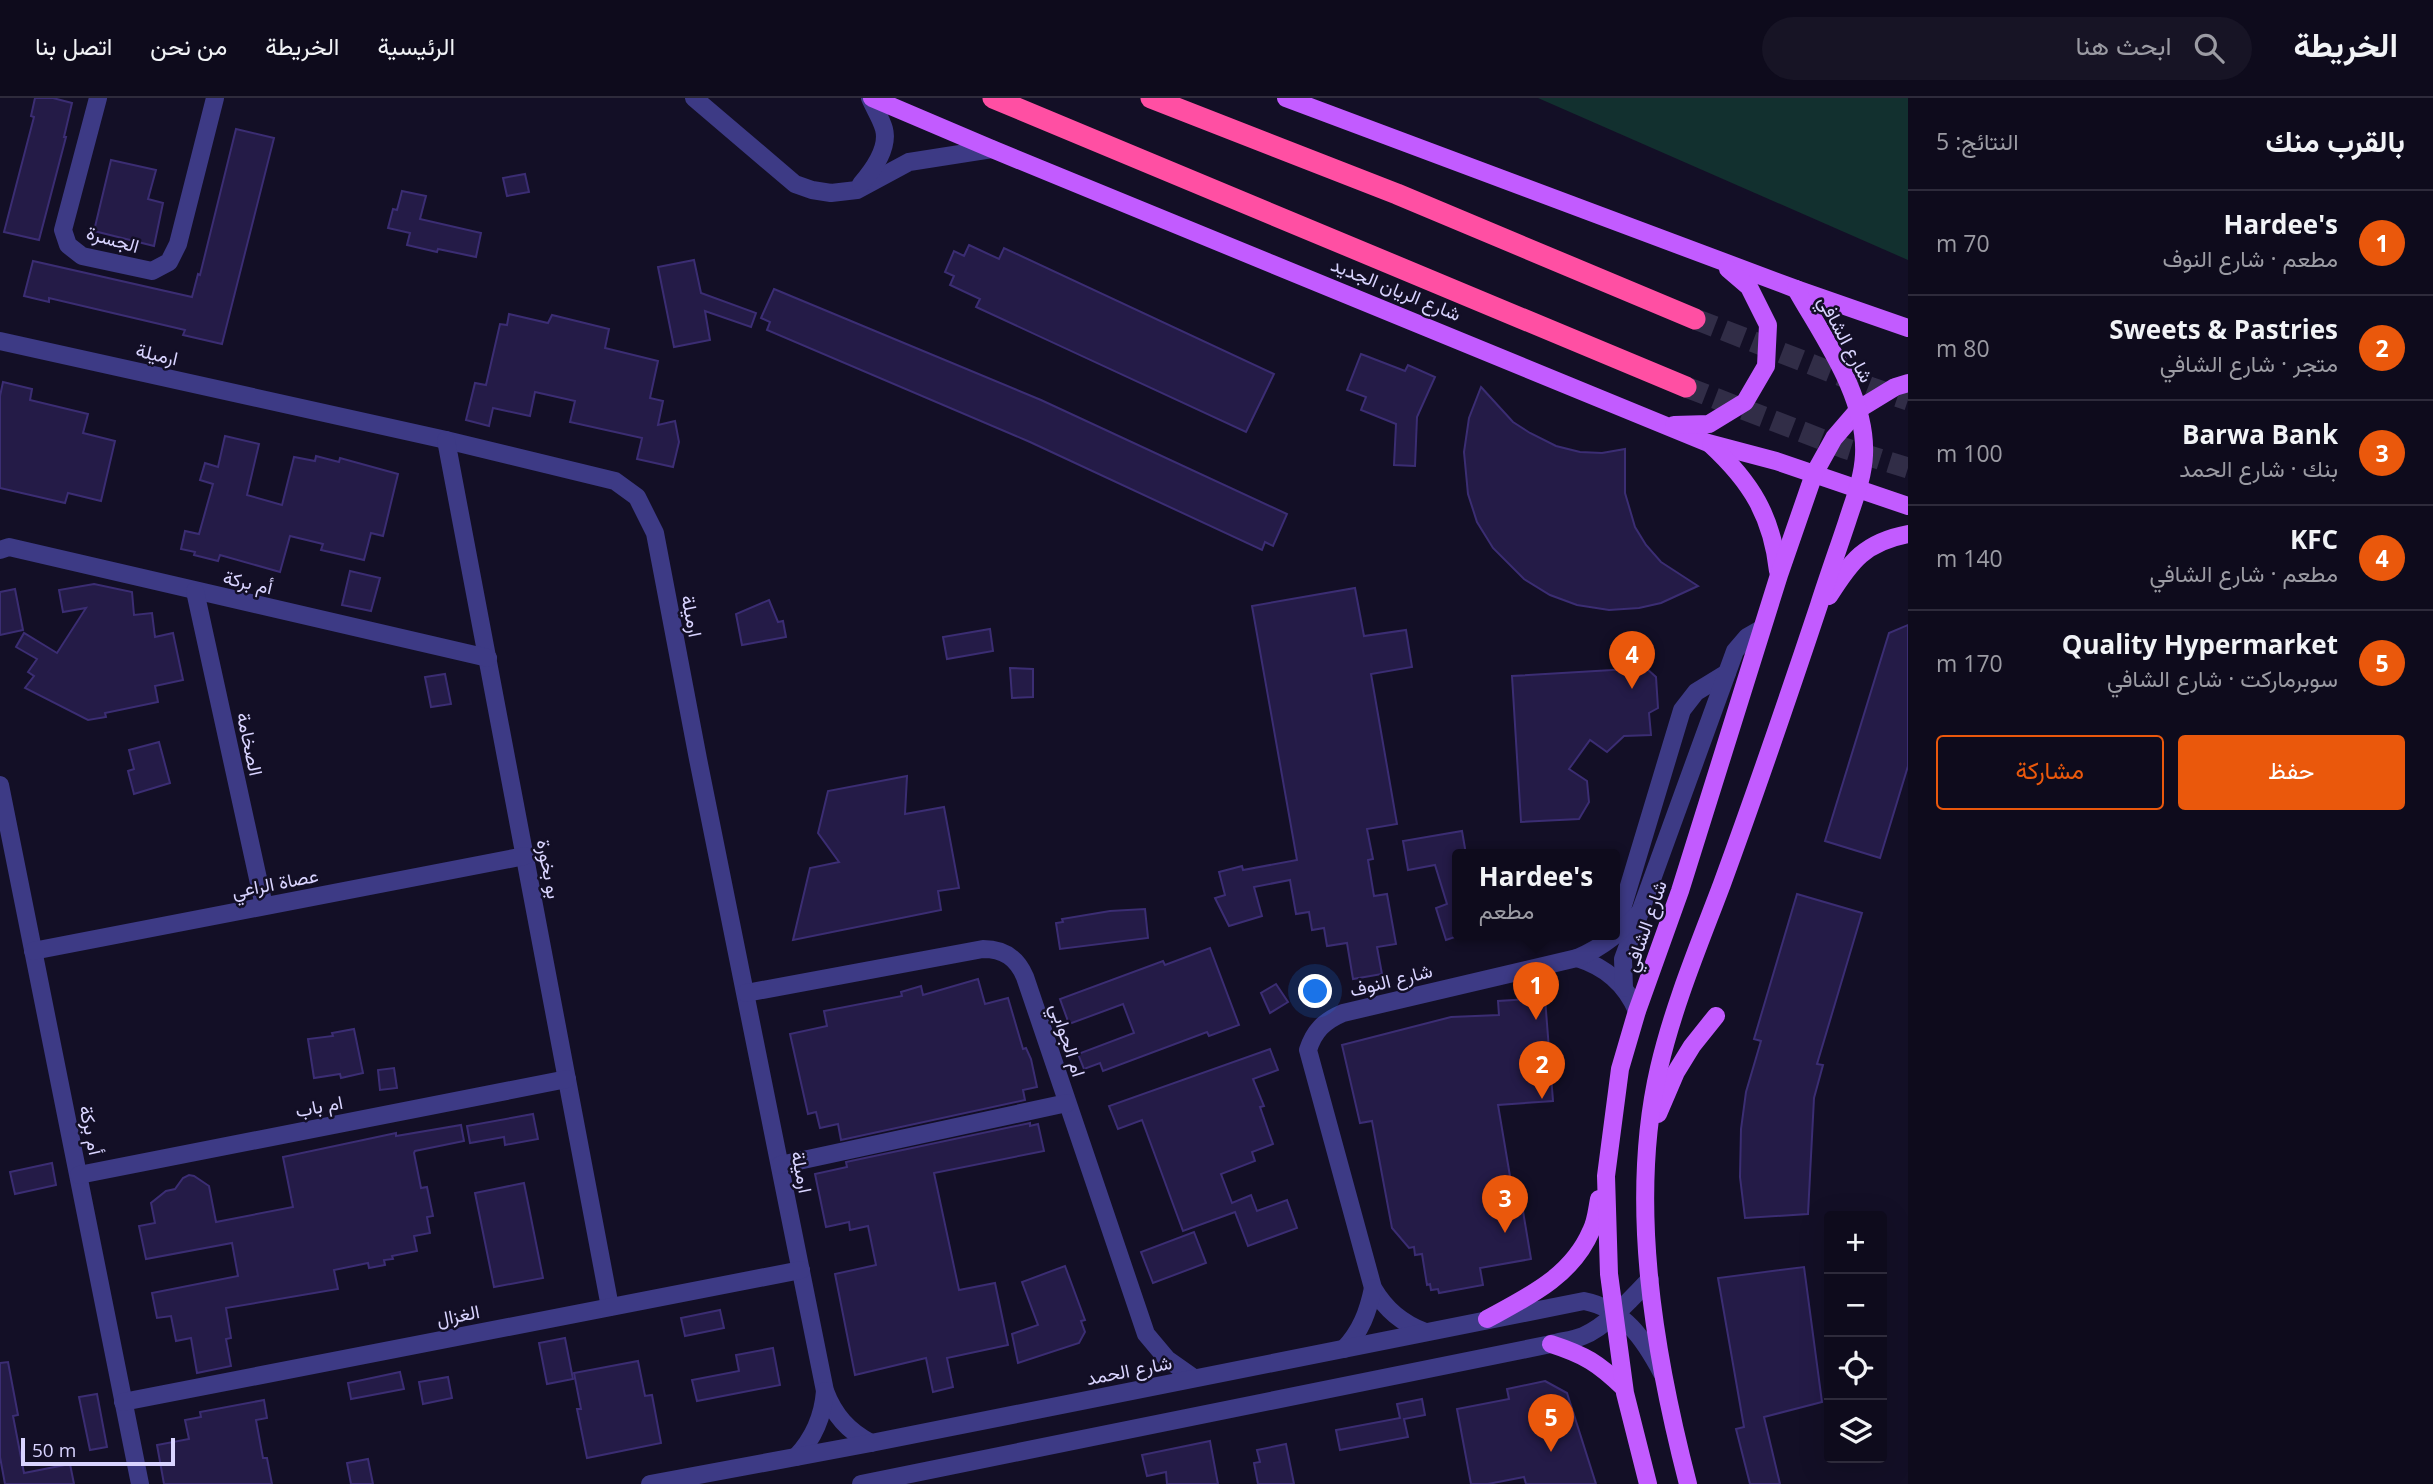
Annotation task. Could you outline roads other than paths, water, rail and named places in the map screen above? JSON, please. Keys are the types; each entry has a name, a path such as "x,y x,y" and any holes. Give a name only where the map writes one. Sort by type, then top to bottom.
{"highway":[{"name":"شارع الريان الجديد","path":"993,98 1686,387"},
{"path":"1151,98 1397,194 1695,319"}],"main road":[{"name":"شارع الريان الجديد","path":"871,98 1708,443 1814,474 1908,506"},
{"path":"1286,98 1796,289 1908,328"},
{"path":"1667,425 1709,424 1733,410 1745,402 1766,366 1768,325 1749,287 1716,259"},
{"name":"شارع الشافي","path":"1688,1484 1666,1379 1650,1279 1646,1186 1649,1129 1659,1070 1677,1002 1794,685 1858,489 1864,454 1859,409 1838,361 1796,289"},
{"name":"شارع الشافي","path":"1648,1484 1624,1388 1613,1314 1607,1238 1606,1175 1620,1069 1637,1011 1680,891 1761,629 1814,474 1834,438 1859,409 1895,387 1908,383"},
{"path":"1708,443 1733,466 1759,503 1775,545 1779,575"},
{"path":"1814,620 1858,554 1877,543 1908,534"},
{"path":"1649,1129 1692,1046 1716,1016"},
{"path":"1488,1319 1562,1274 1580,1253 1592,1229 1606,1175"},
{"path":"1551,1344 1581,1354 1602,1367 1624,1388"}],"street":[{"name":"الجسرة","path":"98,98 63,230 68,245 82,256 152,271 169,262 178,244 215,98"},
{"path":"694,98 795,184 812,190 831,193 857,190 909,162 992,149"},
{"path":"857,190 874,168 884,143 885,131 871,98"},
{"name":"ارميلة","path":"0,341 446,440 615,481 637,497 655,533 825,1391 842,1422 871,1443"},
{"name":"بو بخورة","path":"446,440 610,1307"},
{"name":"أم بركة","path":"0,550 9,547 488,658"},
{"name":"الصخامة","path":"195,591 264,906"},
{"path":"1624,988 1623,959 1727,673 1740,643 1761,629"},
{"path":"1620,915 1682,710 1696,692 1727,673"},
{"name":"أم بركة","path":"0,785 140,1484"},
{"name":"عصاة الراعي","path":"33,951 525,856"},
{"name":"شارع النوف","path":"1620,930 1641,911"},
{"name":"شارع النوف","path":"1425,1332 1400,1320 1373,1288 1308,1050 1313,1035 1331,1018 1343,1013 1577,958 1597,950 1608,940"},
{"path":"1608,972 1613,940"},
{"name":"ام الجوابي","path":"746,993 983,948 1002,952 1016,962 1025,977 1146,1334 1167,1359 1194,1378"},
{"path":"1577,958 1608,972 1624,988 1637,1011"},
{"name":"ام باب","path":"79,1175 567,1079"},
{"path":"780,1165 1067,1103"},
{"name":"الغزال","path":"123,1402 801,1270"},
{"path":"861,1484 1551,1344 1585,1335 1613,1314 1650,1279"},
{"path":"1344,1349 1361,1328 1373,1288"},
{"name":"شارع الحمد","path":"650,1484 871,1443 1584,1301 1598,1304 1635,1329 1666,1379"},
{"name":"ارميلة","path":"796,1457 817,1427 825,1391"}],"tunnel":[{"path":"1695,319 1908,400"},
{"path":"1686,387 1844,448 1908,468"}],"place":[{"name":"KFC","path":"1632,689"},
{"name":"Hardee's","path":"1536,1020"},
{"name":"Sweets & Pastries","path":"1542,1099"},
{"name":"Barwa Bank","path":"1505,1233"},
{"name":"Quality Hypermarket","path":"1551,1452"}]}
